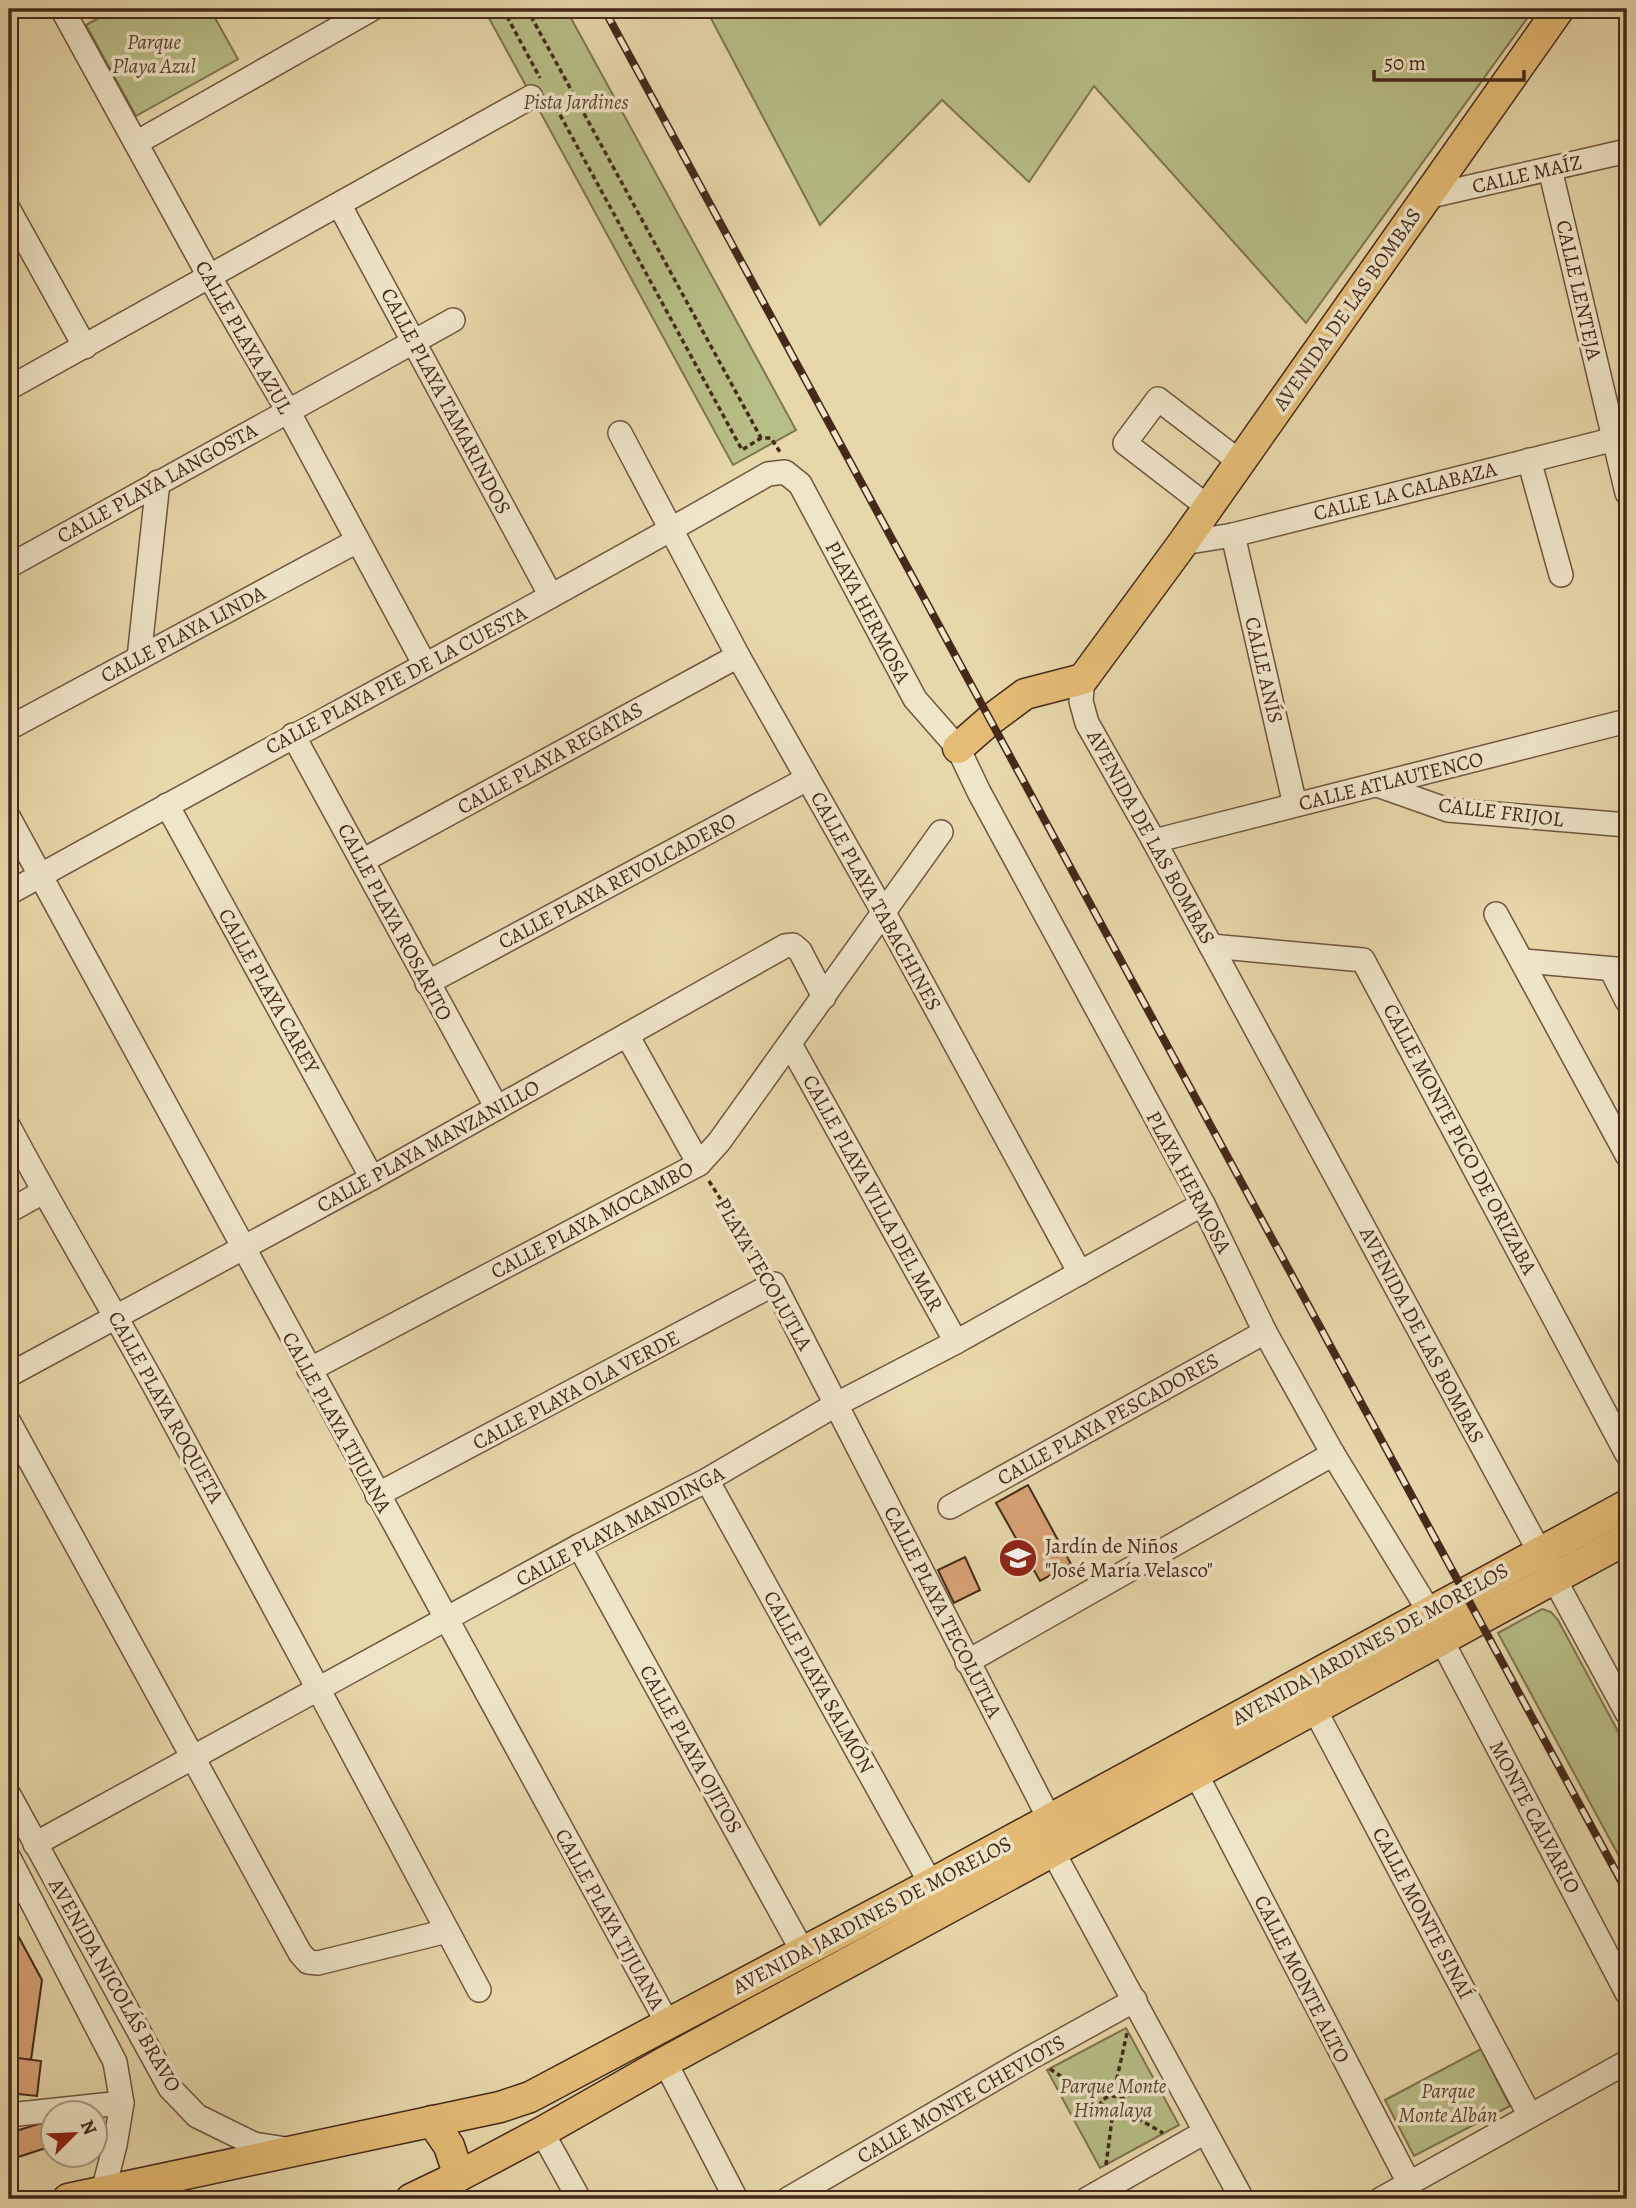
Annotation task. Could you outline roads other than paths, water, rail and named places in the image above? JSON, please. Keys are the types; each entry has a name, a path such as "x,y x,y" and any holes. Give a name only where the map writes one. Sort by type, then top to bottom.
{"main road":[{"name":"AVENIDA DE LAS BOMBAS","path":"1083,679 1183,544 1559,9"},
{"path":"958,748 1025,694 1083,679"},
{"name":"AVENIDA JARDINES DE MORELOS","path":"68,2199 102,2195 530,2097 1050,1820 1627,1504"},
{"name":"AVENIDA JARDINES DE MORELOS","path":"413,2199 542,2132 665,2062 1126,1814 1627,1539"},
{"path":"1111,1786 1126,1814"},
{"path":"432,2121 449,2146 459,2176"}],"street":[{"path":"136,143 372,9"},
{"name":"CALLE PLAYA AZUL","path":"70,11 136,143 209,276 288,411 425,665"},
{"path":"9,388 542,93"},
{"name":"CALLE MAÍZ","path":"1426,197 1627,150"},
{"name":"CALLE LENTEJA","path":"1550,169 1620,437 1627,493"},
{"name":"CALLE PLAYA TAMARINDOS","path":"340,206 551,596"},
{"path":"9,210 85,347"},
{"name":"CALLE PLAYA LANGOSTA","path":"9,566 453,320"},
{"path":"1208,507 1125,443 1158,399 1240,462"},
{"name":"CALLE PLAYA TABACHINES","path":"620,433 738,656 884,913 1080,1273"},
{"name":"CALLE LA CALABAZA","path":"1183,544 1233,535 1620,437"},
{"path":"1529,460 1561,575"},
{"name":"CALLE PLAYA PIE DE LA CUESTA","path":"9,893 673,529 768,474 785,472"},
{"name":"PLAYA HERMOSA","path":"785,472 800,484 915,699 958,748 985,804 1203,1204 1265,1332 1333,1454 1429,1611"},
{"path":"139,658 158,482"},
{"name":"CALLE ANÍS","path":"1233,535 1295,805"},
{"name":"CALLE PLAYA LINDA","path":"9,727 358,541"},
{"name":"CALLE PLAYA REGATAS","path":"362,861 738,656"},
{"name":"AVENIDA DE LAS BOMBAS","path":"1083,679 1081,701 1087,723 1154,841 1627,1713"},
{"name":"CALLE ATLAUTENCO","path":"1154,841 1447,765 1627,722"},
{"name":"CALLE PLAYA ROSARITO","path":"292,736 497,1108"},
{"name":"CALLE PLAYA REVOLCADERO","path":"427,983 807,779"},
{"name":"CALLE FRIJOL","path":"1377,785 1448,810 1627,825"},
{"name":"CALLE PLAYA CAREY","path":"167,804 372,1178"},
{"name":"CALLE PLAYA TIJUANA","path":"9,818 377,1496 668,2024"},
{"name":"CALLE PLAYA MOCAMBO","path":"309,1370 699,1164 719,1142 941,832"},
{"path":"1496,915 1524,961 1627,1156"},
{"name":"CALLE PLAYA MANZANILLO","path":"9,1375 242,1246 372,1178 785,946 793,945 800,951 824,997"},
{"name":"CALLE MONTE PICO DE ORIZABA","path":"1211,946 1363,960 1627,1454"},
{"path":"1524,961 1619,969 1627,1002"},
{"path":"628,1035 699,1164"},
{"name":"CALLE PLAYA VILLA DEL MAR","path":"790,1044 956,1342"},
{"name":"CALLE PLAYA ROQUETA","path":"9,1127 43,1192 116,1315 320,1689 479,1990"},
{"path":"9,1211 43,1192"},
{"name":"CALLE PLAYA MANDINGA","path":"35,1844 579,1546 707,1480 837,1404 956,1342 1203,1204"},
{"name":"PLAYA TECOLUTLA","path":"774,1284 837,1404"},
{"name":"CALLE PLAYA OLA VERDE","path":"377,1496 774,1284"},
{"name":"CALLE PLAYA PESCADORES","path":"950,1507 1265,1332"},
{"name":"CALLE PLAYA TECOLUTLA","path":"837,1404 1050,1820"},
{"path":"9,1422 300,1953 308,1962 318,1963 447,1931"},
{"path":"967,1662 1333,1454"},
{"name":"CALLE PLAYA SALMÓN","path":"707,1480 931,1884"},
{"name":"CALLE PLAYA OJITOS","path":"579,1546 803,1952"},
{"name":"MONTE CALVARIO","path":"1442,1641 1627,1993"},
{"name":"CALLE MONTE SINAÍ","path":"1315,1710 1530,2116"},
{"name":"CALLE MONTE ALTO","path":"1196,1774 1409,2183"},
{"name":"AVENIDA NICOLÁS BRAVO","path":"9,1795 170,2088 197,2116 254,2144 296,2151"},
{"path":"1053,1852 1242,2199"},
{"name":"AVENIDA NICOLÁS BRAVO","path":"9,1858 16,1885 73,1977 115,2062 122,2103 116,2145 102,2195"},
{"path":"73,1977 99,1962"},
{"name":"CALLE MONTE CHEVIOTS","path":"788,2199 1135,2000"},
{"path":"665,2062 736,2199"},
{"path":"1381,2199 1627,2062"},
{"path":"9,2115 122,2103"},
{"path":"542,2132 579,2199"},
{"path":"1095,2195 1205,2132"}],"railway":[{"path":"604,9 1627,1892"}],"place":[{"name":"Jardín de Niños \"José María Velasco\"","path":"1018,1558"}],"park label":[{"name":"Parque Playa Azul","path":"154,54"},
{"name":"Pista Jardines","path":"576,102"},
{"name":"Parque Monte Himalaya","path":"1113,2098"},
{"name":"Parque Monte Albán","path":"1448,2103"}]}
